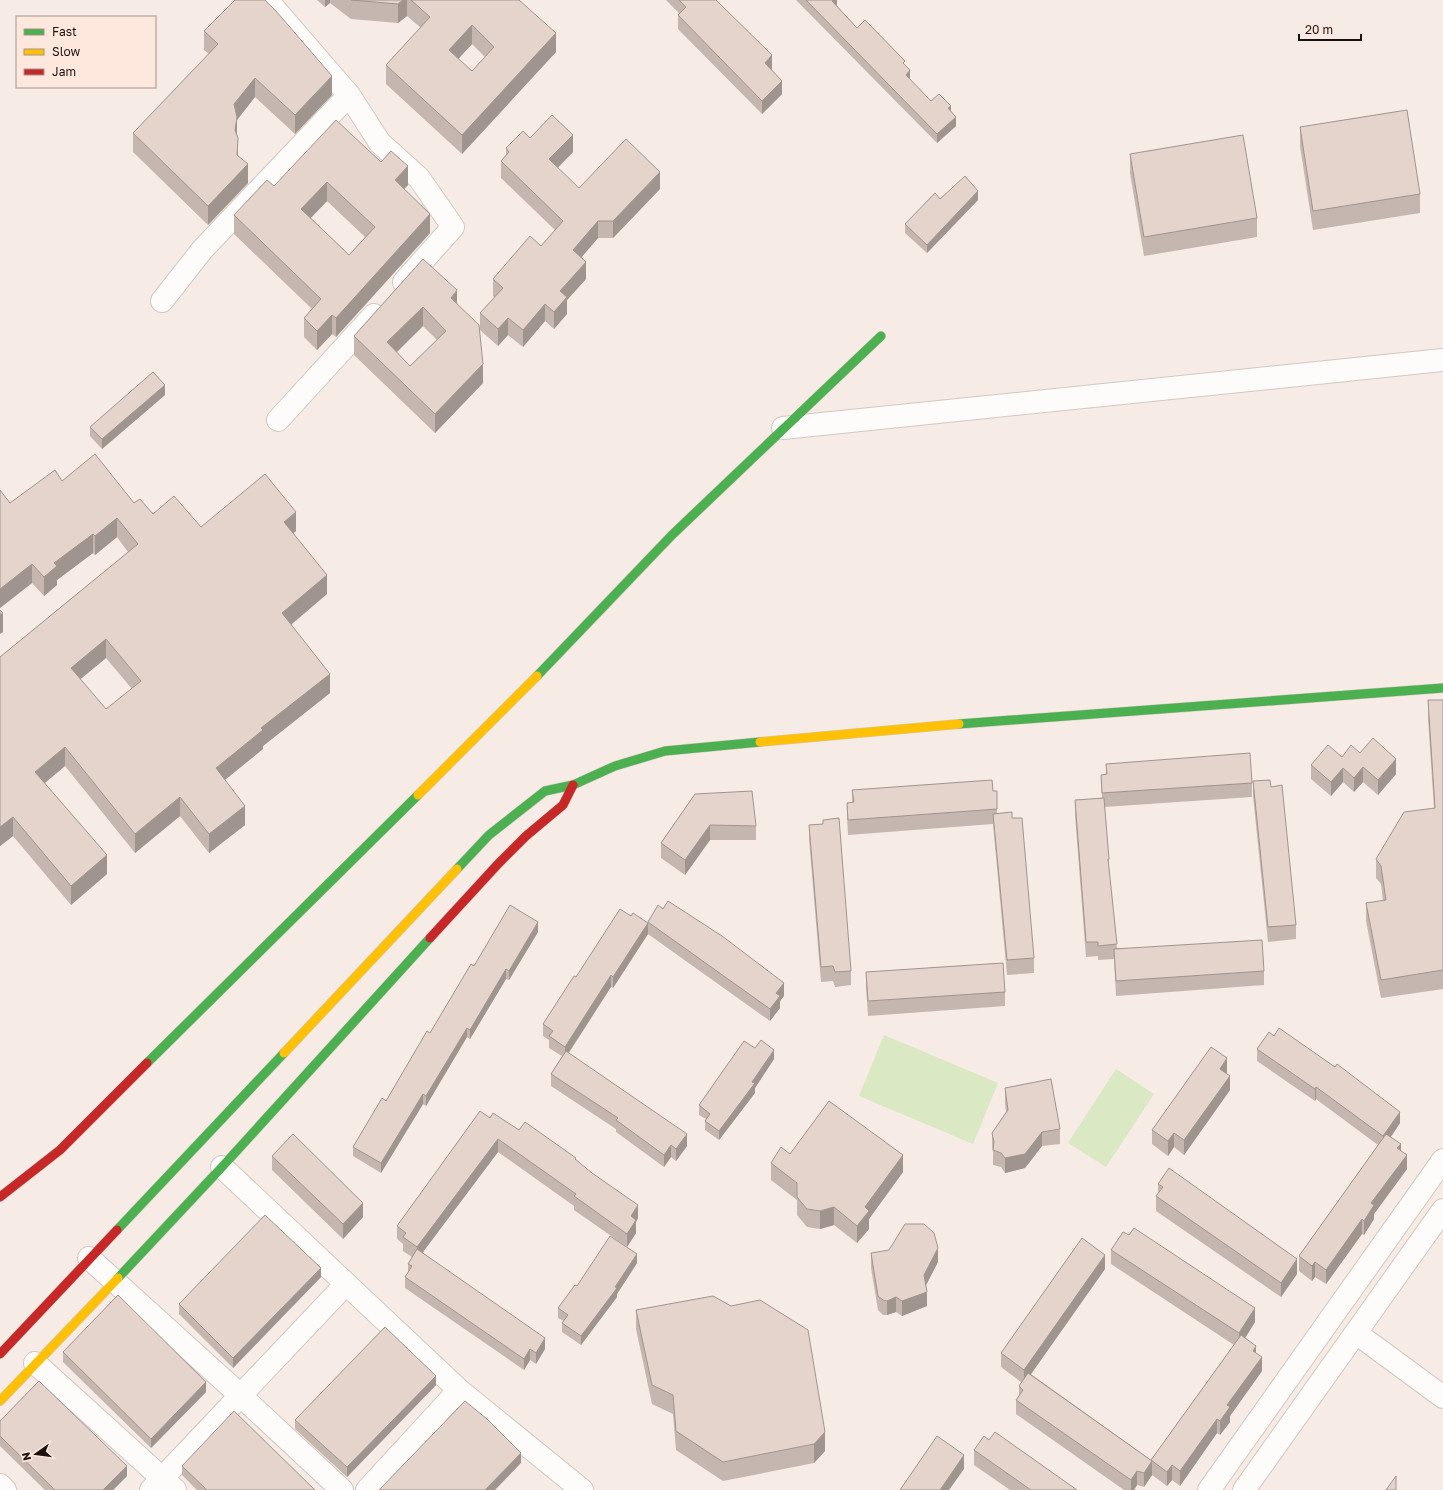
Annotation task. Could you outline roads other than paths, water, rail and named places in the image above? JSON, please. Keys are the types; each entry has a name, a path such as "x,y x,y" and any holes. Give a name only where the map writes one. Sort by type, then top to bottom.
{"main road":[{"path":"0,1196 60,1150 526,686 672,535 881,336"},
{"path":"0,1354 489,835 545,791 573,785 615,766 665,751 1039,717 1443,688"},
{"path":"0,1401 222,1167 498,864 526,836 563,805 573,785"}],"street":[{"path":"267,0 349,96 380,143 419,178 453,228 278,420"},
{"path":"162,301 202,250 349,96"},
{"path":"783,428 1443,360"},
{"path":"1209,1490 1443,1160"},
{"path":"222,1167 345,1285 459,1390 582,1490"},
{"path":"1244,1490 1443,1210"},
{"path":"89,1258 342,1490"},
{"path":"35,1363 163,1486 240,1395 345,1285"},
{"path":"1356,1333 1443,1397"},
{"path":"367,1490 459,1390"},
{"path":"0,1485 5,1490"}]}
